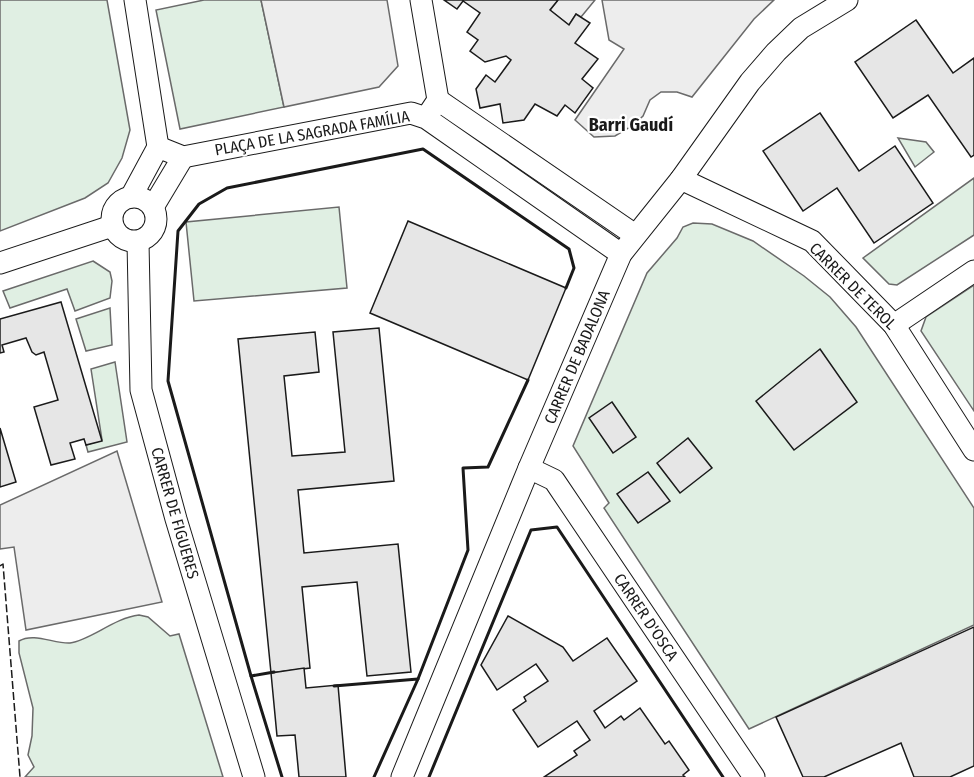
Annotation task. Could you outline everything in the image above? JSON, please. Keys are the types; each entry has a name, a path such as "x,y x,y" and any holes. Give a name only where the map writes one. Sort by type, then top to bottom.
{"street":[{"path":"131,197 143,199 153,207 156,221 151,234 138,242 119,236 112,226 115,206 131,197 158,147 135,0"},
{"path":"421,0 432,109 621,254"},
{"name":"CARRER DE BADALONA","path":"402,777 529,468 621,254 681,179 750,82 776,52 801,28 847,0"},
{"path":"432,109 635,235"},
{"name":"PLAÇA DE LA SAGRADA FAMÍLIA","path":"183,157 432,109"},
{"path":"153,207 183,157 158,147"},
{"name":"CARRER DE TEROL","path":"681,179 812,241 894,325 974,450"},
{"path":"0,263 112,226"},
{"name":"CARRER DE FIGUERES","path":"138,242 141,390 176,519 254,777"},
{"path":"894,325 974,271"},
{"name":"CARRER D'OSCA","path":"529,468 554,480 754,777"}],"green space":[{"path":"0,0 107,0 130,130 122,158 108,183 85,198 0,231"},
{"path":"204,0 261,0 284,107 180,129 156,10"},
{"path":"898,138 926,142 934,152 915,167"},
{"path":"974,178 974,235 897,285 889,284 863,258"},
{"path":"339,207 347,288 194,301 186,222"},
{"path":"693,223 712,224 753,241 830,297 856,327 974,508 974,625 749,729 604,508 609,503 573,446 647,273 677,238 683,227"},
{"path":"93,261 110,272 112,281 110,298 75,311 67,289 10,308 3,291"},
{"path":"974,285 974,411 921,331 926,317"},
{"path":"110,308 112,345 86,351 76,319"},
{"path":"115,362 127,442 88,452 86,445 102,440 91,369"},
{"path":"139,615 148,617 170,636 179,634 223,777 25,777 34,767 28,755 32,736 33,708 19,653 19,641 38,638 70,643 86,638 121,620"}],"shaded area":[{"path":"261,0 387,0 398,66 379,87 284,107"},
{"path":"558,0 595,0 581,17 576,14 569,25 550,10"},
{"path":"602,0 774,0 754,19 692,97 677,92 661,92 650,100 643,116 632,126 615,136 594,137 575,120 624,49 609,40"},
{"path":"117,451 162,602 26,630 14,547 0,549 0,505"}],"building":[{"path":"444,0 558,0 550,10 569,25 576,14 590,23 575,43 598,59 582,79 593,88 575,113 565,105 557,116 535,104 524,120 503,123 500,104 480,108 476,89 486,75 495,82 511,60 506,56 485,62 470,51 478,40 467,32 480,13 463,1 457,9"},
{"path":"916,20 953,73 974,58 974,155 971,157 928,95 893,118 855,62"},
{"path":"820,113 859,171 895,146 933,203 874,243 837,188 803,211 763,151"},
{"path":"408,221 566,288 528,380 370,313"},
{"path":"61,302 102,441 86,445 84,439 70,443 75,459 51,465 34,407 58,400 44,352 36,355 32,352 26,338 2,345 4,352 0,353 0,319"},
{"path":"379,328 394,481 298,490 304,553 398,544 411,672 367,676 357,582 302,587 310,668 271,673 238,339 315,332 319,372 284,376 292,456 345,452 333,332"},
{"path":"820,349 857,402 794,450 756,401"},
{"path":"612,402 636,437 613,453 589,418"},
{"path":"0,428 16,482 0,487"},
{"path":"688,438 712,468 680,493 657,463"},
{"path":"648,472 670,501 638,523 617,494"},
{"path":"508,616 563,647 573,661 607,638 637,681 594,711 605,728 621,716 624,720 640,708 665,744 669,741 689,770 683,775 685,777 544,777 577,755 574,751 590,740 577,721 538,747 513,710 526,701 524,697 548,681 536,664 497,690 481,665"},
{"path":"974,627 974,766 950,777 914,777 901,743 824,777 803,777 776,717"},
{"path":"304,668 306,688 338,685 346,777 299,777 295,735 277,736 271,673"}],"fence":[{"path":"0,566 3,564 20,777"}],"wall":[{"path":"251,676 168,381 178,231 199,204 227,188 423,149 569,249 574,268 566,288"},
{"path":"418,679 468,550 463,468 488,467 528,380"},
{"path":"429,777 531,530 557,527 723,777"},
{"path":"274,672 251,676 282,777"},
{"path":"334,686 418,679 374,777"}],"district":[{"name":"Barri Gaudí","path":"631,125"}]}
